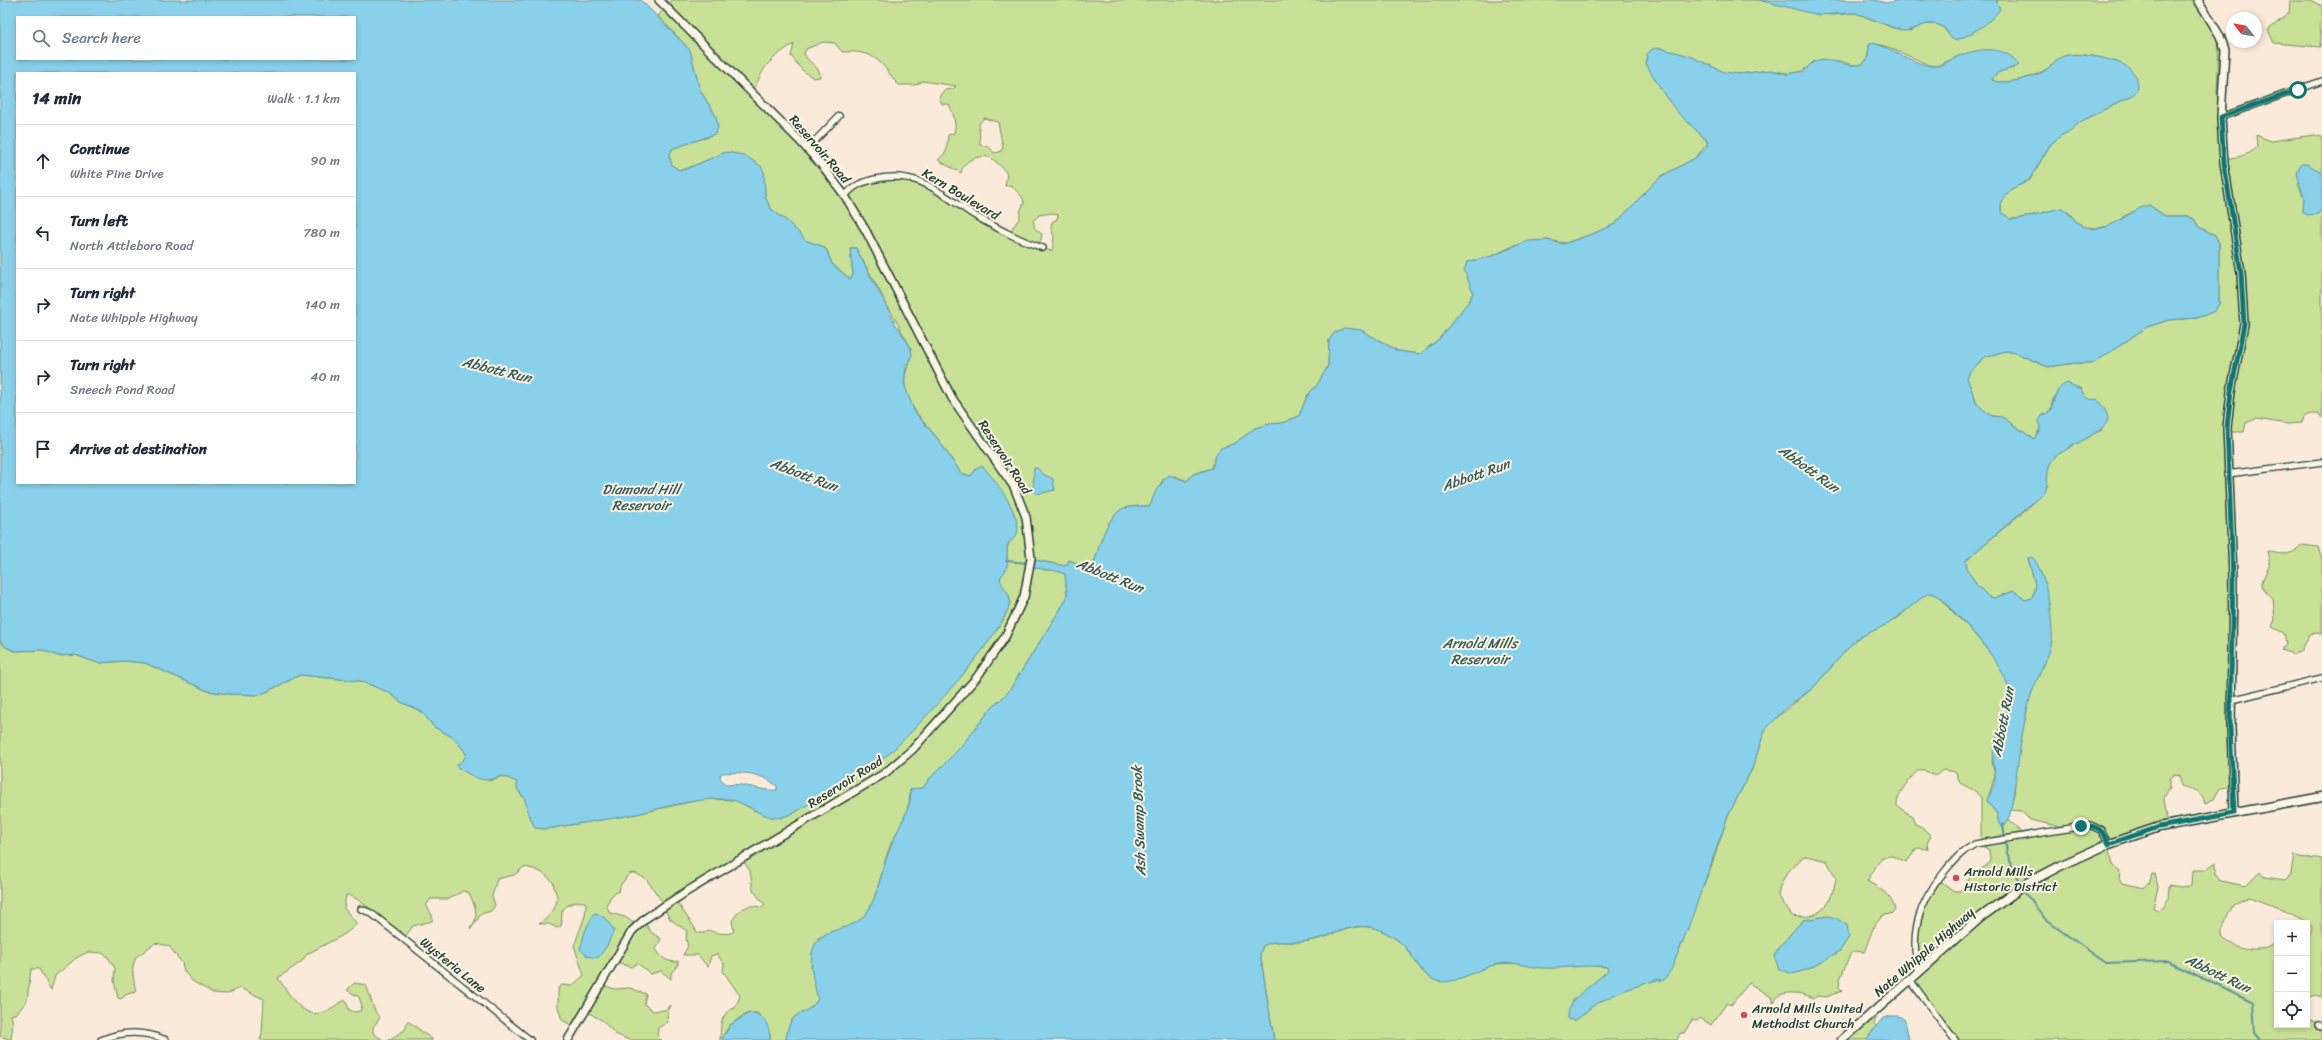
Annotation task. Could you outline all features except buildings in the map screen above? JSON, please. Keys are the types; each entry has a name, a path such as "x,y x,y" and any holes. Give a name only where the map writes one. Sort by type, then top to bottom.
{"main road":[{"name":"Nate Whipple Highway","path":"1842,1040 1981,917 2026,884 2062,865 2109,844 2159,827 2322,797"}],"street":[{"name":"Reservoir Road","path":"568,1040 630,935 646,918 686,892 885,773 919,743 977,677 1002,642 1019,612 1030,570 1031,558 1026,517 1014,487 952,398 866,231 845,196 807,149 659,0"},
{"path":"2198,0 2220,36 2225,50 2221,117 2224,163 2241,273 2244,324 2230,399 2227,427 2233,577 2231,778 2234,813"},
{"path":"2221,117 2322,81"},
{"path":"807,149 839,116"},
{"name":"Kern Boulevard","path":"845,196 851,189 864,181 886,177 912,178 956,201 977,216 1011,236 1043,248"},
{"path":"2228,474 2322,462"},
{"path":"2231,700 2322,678"},
{"path":"1918,973 1914,953 1915,932 1918,917 1937,880 1966,849 1975,844 2090,825 2101,830 2109,844"},
{"name":"Wysteria Lane","path":"361,909 371,913 530,1040"},
{"path":"1910,980 1955,1040"},
{"path":"101,1040 117,1035 138,1033 166,1040"}],"green space":[{"path":"672,0 1759,0 1831,15 1856,13 1893,28 1910,31 1925,24 1937,24 1943,27 1951,38 1998,2 1996,0 2196,0 2219,44 2217,93 2222,159 2250,153 2257,147 2256,135 2271,141 2314,135 2322,137 2322,172 2318,169 2298,183 2304,199 2303,212 2318,214 2322,209 2322,418 2319,414 2310,414 2304,417 2302,423 2288,424 2256,419 2246,423 2244,432 2229,432 2233,583 2236,592 2234,593 2235,786 2220,788 2214,799 2205,803 2199,793 2193,789 2181,786 2180,776 2174,775 2170,779 2170,787 2164,799 2168,826 2109,846 2113,865 2120,871 2119,879 2122,883 2145,888 2150,883 2152,874 2155,874 2158,887 2153,908 2158,910 2164,907 2168,899 2169,885 2180,887 2192,886 2193,870 2205,870 2216,862 2216,875 2220,881 2246,886 2260,872 2264,877 2285,880 2291,874 2294,855 2322,859 2322,997 2315,995 2310,998 2310,934 2312,927 2310,925 2310,920 2303,920 2272,905 2248,897 2234,904 2221,931 2221,936 2236,946 2242,948 2260,949 2274,944 2274,1028 2310,1028 2310,1022 2322,1028 2322,1040 1955,1040 1909,984 1919,973 1914,944 1926,898 1940,881 1954,891 1960,891 1972,874 1986,866 1990,860 1989,850 1981,845 1981,798 1975,791 1960,783 1956,772 1943,770 1935,776 1924,770 1918,770 1901,792 1897,801 1897,806 1912,816 1915,824 1922,827 1931,836 1927,843 1928,849 1917,848 1907,862 1892,856 1882,857 1867,881 1888,895 1895,909 1891,914 1883,915 1874,926 1864,952 1856,951 1851,953 1840,979 1839,988 1842,991 1826,997 1817,996 1814,998 1797,993 1785,994 1775,998 1773,1003 1771,997 1749,983 1731,1005 1727,1003 1711,1025 1700,1018 1697,1021 1692,1020 1684,1033 1680,1033 1677,1040 1274,1040 1260,953 1263,946 1276,942 1313,940 1359,927 1371,928 1384,932 1400,942 1405,946 1421,970 1426,975 1437,980 1453,979 1483,968 1503,963 1607,967 1609,970 1572,1001 1577,1019 1585,1011 1605,999 1627,989 1660,979 1709,873 1728,816 1752,769 1765,730 1769,724 1813,688 1856,639 1898,618 1928,593 1935,594 1969,628 2000,665 2008,686 2010,699 1992,761 1995,776 1987,801 1997,814 1999,824 2009,819 2023,835 2067,828 2030,820 2021,811 2010,810 2014,794 2017,757 2029,701 2036,678 2048,654 2052,639 2028,558 2035,584 2033,598 2025,600 2014,591 1994,598 1989,597 1976,584 1967,569 1966,560 2037,500 2048,485 2047,469 2055,456 2070,445 2102,430 2091,400 2086,398 2080,388 2054,396 2050,411 2042,416 2039,421 2040,429 2034,439 2002,417 1992,416 1984,411 1977,404 1967,378 1970,372 1984,357 2006,351 2016,353 2048,367 2076,363 2094,363 2147,327 2169,320 2197,318 2212,312 2219,304 2219,243 2215,235 2199,227 2194,219 2188,216 2165,216 2149,205 2124,216 2114,225 2099,228 2085,227 2078,223 2067,211 2061,208 2018,219 2010,219 2001,211 2001,201 2012,189 2030,180 2050,145 2080,122 2133,95 2113,61 2076,54 2059,58 2040,73 2019,80 1997,82 1992,80 1993,77 2001,71 2015,68 1961,55 1937,66 1929,65 1888,47 1872,43 1869,45 1868,55 1862,65 1825,60 1813,62 1804,70 1795,73 1759,71 1740,74 1726,73 1717,71 1660,48 1657,80 1665,96 1708,143 1695,158 1660,177 1615,224 1566,243 1547,240 1513,246 1492,256 1467,262 1473,292 1470,300 1439,339 1420,354 1398,351 1361,330 1329,340 1328,366 1317,385 1307,396 1299,416 1282,423 1269,424 1255,428 1234,444 1221,448 1216,454 1212,468 1193,474 1187,481 1175,476 1163,479 1150,506 1122,509 1116,514 1106,528 1093,570 1069,560 1066,566 1035,560 1044,570 1056,570 1065,574 1067,594 1066,600 1009,691 990,710 958,750 930,778 923,788 910,789 909,805 890,846 874,900 865,916 856,924 818,938 811,967 818,999 808,1010 794,1017 788,1029 786,1040 770,1040 770,1035 758,1013 749,1013 730,1025 720,1040 723,1017 730,1010 735,1008 740,996 723,971 724,964 717,954 711,956 708,967 698,955 683,955 688,946 686,939 687,931 670,919 663,907 664,904 646,879 635,873 629,874 620,886 619,891 612,895 606,905 610,913 625,917 637,925 644,921 651,932 661,939 656,949 658,952 668,961 678,961 678,965 671,973 671,979 661,971 651,974 637,963 631,967 614,961 600,984 615,989 630,988 646,994 644,1004 653,1011 665,1010 671,1005 667,1015 668,1022 658,1028 657,1035 662,1040 629,1040 615,1034 603,1021 586,1011 575,1027 562,1020 558,1007 558,988 562,985 572,986 584,975 574,946 585,916 586,903 577,902 570,904 565,908 562,914 561,926 557,928 549,924 539,924 549,916 557,901 554,884 541,872 524,867 514,875 497,879 492,896 495,905 491,911 481,914 471,929 470,927 475,919 476,911 469,893 463,891 448,899 431,899 426,905 432,915 432,921 413,926 404,938 367,906 351,896 346,895 344,908 357,924 345,934 307,954 301,962 278,978 291,997 301,1008 314,1014 324,1012 346,1000 349,1010 355,1012 360,1011 362,1006 359,997 347,990 354,983 366,985 373,1007 380,1018 373,1027 373,1033 383,1040 260,1040 262,1033 264,999 240,988 227,994 213,993 192,981 184,971 182,963 169,946 155,943 136,957 134,962 133,970 136,992 127,994 121,999 118,998 114,981 115,968 107,956 102,953 88,952 76,958 55,976 51,990 39,969 31,969 27,1001 17,1013 11,1015 13,1023 11,1040 0,1036 0,640 4,646 14,651 43,650 58,656 75,655 98,663 125,661 145,663 208,691 230,694 260,695 300,675 360,681 388,692 401,702 422,712 434,727 454,738 466,753 461,764 489,781 502,776 518,782 520,794 525,799 527,810 535,828 547,829 635,814 704,799 735,800 758,812 781,818 797,811 893,750 969,667 1002,622 1010,603 1009,596 1000,583 1000,577 1007,567 1007,547 1017,531 1016,519 1013,510 996,488 976,469 971,476 961,473 938,439 913,407 909,400 905,384 911,357 911,348 856,248 850,248 853,275 850,279 832,264 827,250 822,246 807,241 787,221 771,209 765,197 764,172 726,152 686,169 679,170 672,165 669,156 672,149 682,144 709,137 716,116 700,90 690,50 658,16","holes":["823,42 835,43 842,52 853,52 869,55 881,63 898,85 915,85 923,81 956,86 953,89 944,90 939,97 942,104 948,104 950,106 954,118 955,130 954,133 948,135 946,152 938,160 961,173 962,168 968,162 972,159 980,157 989,157 1001,167 1007,174 1005,186 1011,185 1023,198 1024,203 1019,219 1008,234 917,181 885,179 855,186 843,193 751,90 757,83 765,67 772,59 794,44 791,56 802,70 813,78 820,77 820,73 804,53 806,49","984,118 998,122 1003,148 1000,152 994,153 990,148 980,144 979,124","1052,213 1058,215 1057,219 1052,222 1051,228 1054,237 1052,251 1039,248 1042,234 1035,229 1033,221 1039,215","1806,856 1827,861 1836,878 1834,887 1828,903 1823,909 1810,916 1792,916 1778,895 1779,889 1784,878 1792,868","742,859 750,871 753,890 765,905 762,908 757,906 748,906 741,910 732,921 734,931 731,933 722,934 708,930 704,933 698,933 675,899","1803,920 1840,951 1809,969 1774,956 1779,947"]},
{"path":"2290,0 2311,0 2322,6 2322,20 2319,26 2321,34 2320,47 2274,43 2268,30 2289,13"},
{"path":"2302,545 2318,547 2322,558 2322,635 2318,633 2310,634 2301,652 2293,654 2282,650 2286,644 2284,633 2272,627 2275,619 2273,599 2267,594 2262,582 2270,563 2268,551 2286,554 2299,549"},
{"path":"1878,1012 1874,1024 1876,1027 1866,1040 1845,1040"},
{"path":"408,1021 433,1040 388,1040 405,1030"}],"water":[{"name":"Diamond Hill Reservoir","path":"0,0 641,0 690,50 700,90 716,116 718,128 715,134 672,149 669,156 672,165 679,170 686,169 726,152 744,155 761,166 764,172 765,197 771,209 787,221 807,241 822,246 827,251 832,264 850,279 853,275 850,248 856,248 895,323 911,348 912,355 906,366 904,383 914,411 937,438 961,473 971,476 976,469 982,466 987,471 1000,488 1012,508 1018,527 1017,534 1007,547 1007,567 1000,578 1010,598 1005,616 978,656 959,679 905,739 886,756 870,767 837,785 801,809 789,815 775,818 761,814 733,800 715,799 692,801 637,814 547,829 535,828 527,810 525,799 517,789 517,782 502,776 489,780 479,779 458,768 457,765 465,758 466,753 454,738 434,727 422,712 401,702 388,692 360,681 300,675 260,695 230,694 208,691 145,663 125,661 98,663 75,655 58,656 43,650 14,651 4,646 0,640","holes":["721,773 757,775 771,781 777,786 777,790 764,790 733,784 727,785 720,778"]},
{"path":"1759,0 1875,0 1886,3 1900,0 1996,0 2000,9 1981,28 1957,40 1954,39 1943,27 1936,24 1903,31 1856,13 1818,15"},
{"name":"Arnold Mills Reservoir","path":"1872,43 1888,48 1920,63 1936,66 1958,56 1977,51 2000,51 2014,59 2019,65 1996,74 1992,80 1997,82 2029,78 2043,72 2059,58 2077,54 2111,60 2126,66 2137,78 2138,89 2133,95 2080,122 2050,145 2029,180 2012,189 2001,201 2001,211 2010,219 2018,219 2061,208 2083,226 2101,228 2109,226 2133,212 2149,205 2165,216 2188,216 2194,219 2199,227 2215,235 2219,243 2219,304 2215,311 2197,318 2169,320 2147,327 2094,363 2076,363 2048,367 2016,353 2006,351 1984,357 1970,372 1967,378 1977,404 1992,416 2002,417 2034,439 2040,429 2039,421 2042,416 2050,411 2057,392 2067,383 2081,389 2085,396 2089,399 2097,399 2105,410 2108,418 2107,423 2102,428 2055,457 2048,469 2045,492 1966,560 1967,569 1976,584 1989,597 1994,598 2014,591 2025,600 2032,598 2035,584 2028,558 2032,557 2037,563 2045,584 2050,608 2052,631 2051,647 2031,694 2023,731 2009,819 2003,827 1999,824 1997,814 1987,801 1995,782 1993,755 1995,742 2008,709 2010,699 2008,686 2002,672 1982,642 1957,614 1935,594 1928,593 1890,623 1856,639 1813,688 1787,707 1765,730 1752,769 1728,816 1687,931 1671,970 1664,980 1660,981 1660,979 1642,984 1609,997 1593,1006 1574,1021 1568,1019 1572,1004 1582,992 1608,970 1607,967 1591,966 1543,968 1504,963 1491,966 1457,979 1441,982 1434,980 1424,973 1400,942 1384,932 1371,927 1359,927 1348,928 1313,940 1276,942 1263,946 1260,953 1274,1040 786,1040 788,1029 794,1017 808,1010 818,999 813,979 811,959 816,942 823,936 833,931 860,920 872,904 888,853 908,807 910,800 910,789 923,788 930,778 958,750 990,710 1009,691 1066,600 1067,594 1065,574 1057,571 1032,567 1034,560 1066,566 1069,560 1092,570 1102,536 1111,520 1122,509 1150,506 1156,490 1169,475 1187,481 1193,474 1212,468 1216,454 1221,448 1234,444 1255,428 1269,424 1282,423 1299,416 1307,396 1317,385 1328,366 1329,340 1334,333 1344,328 1361,330 1398,351 1420,354 1439,339 1470,300 1473,292 1464,270 1467,262 1492,256 1528,241 1547,240 1563,244 1615,224 1660,177 1695,158 1707,147 1707,140 1679,114 1665,96 1646,64 1647,54 1652,49 1660,48 1690,56 1724,72 1739,74 1771,70 1787,74 1804,71 1813,62 1822,59 1850,65 1860,65 1868,58 1869,45"},
{"path":"2301,164 2306,164 2322,172 2322,209 2318,214 2307,215 2303,212 2304,199 2297,173"},
{"path":"1034,468 1037,468 1043,474 1053,479 1055,490 1038,494 1033,491"},
{"path":"594,913 597,913 603,917 614,930 607,946 598,958 587,956 580,949 585,931"},
{"path":"1828,916 1836,918 1847,925 1849,937 1840,951 1809,969 1793,974 1779,969 1774,956 1779,947 1803,920"},
{"path":"749,1013 759,1015 765,1021 769,1030 770,1040 722,1040 730,1025"},
{"path":"1890,1016 1899,1016 1905,1020 1909,1040 1866,1040 1882,1019"}],"waterway":[{"name":"Abbott Run","path":"1006,561 1028,563"},
{"name":"Abbott Run","path":"2003,824 2007,853 2020,885"},
{"name":"Abbott Run","path":"2022,889 2046,920 2106,963 2168,961 2253,1003 2255,1033 2261,1040"}],"place":[{"name":"Arnold Mills Historic District","path":"1956,878"},
{"name":"Arnold Mills United Methodist Church","path":"1744,1015"}],"route":[{"path":"2081,826 2090,825 2101,830 2105,834 2109,844 2159,827 2234,813 2231,778 2230,727 2233,577 2227,427 2231,392 2237,359 2243,338 2244,324 2241,273 2224,163 2221,117 2298,90"}],"water label":[{"name":"Ash Swamp Brook","path":"1139,821"}]}
